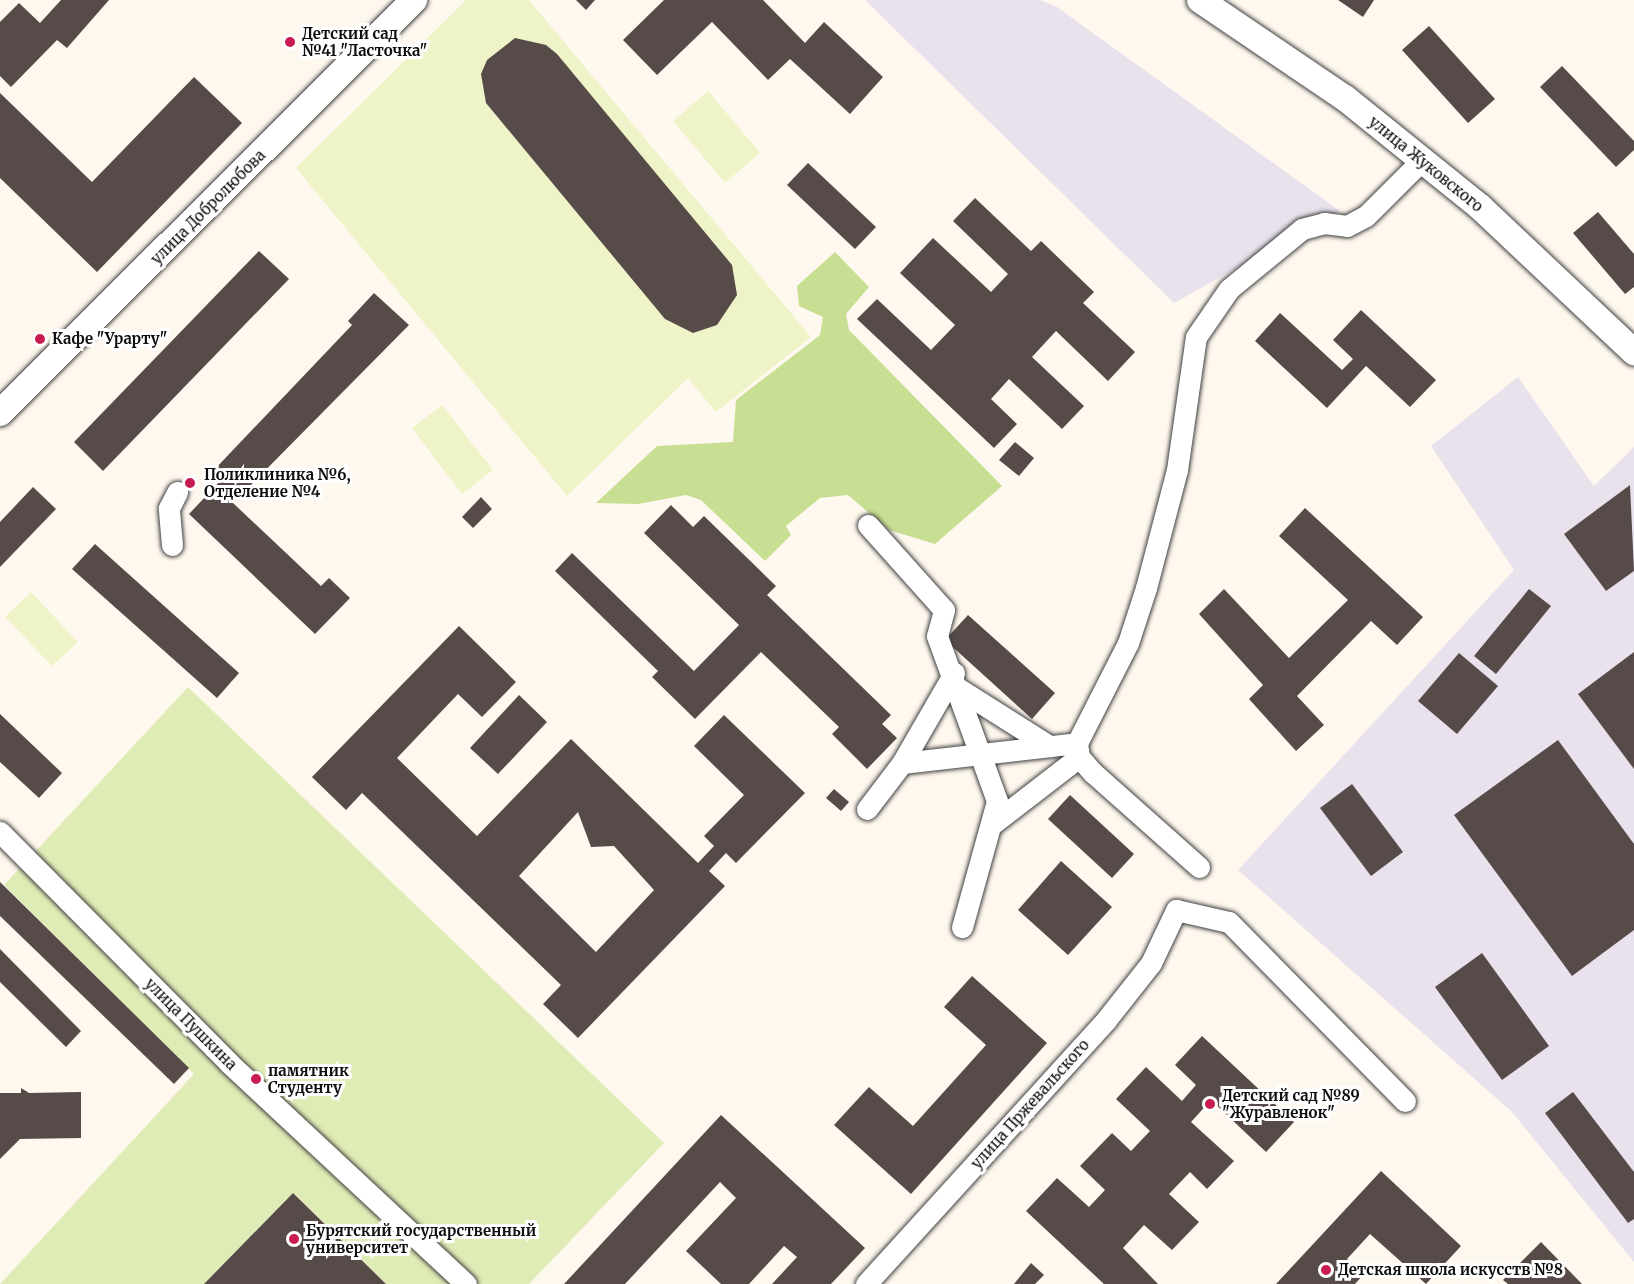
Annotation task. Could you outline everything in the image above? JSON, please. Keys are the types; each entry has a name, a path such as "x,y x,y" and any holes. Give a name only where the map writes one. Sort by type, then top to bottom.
{"street":[{"name":"улица Добролюбова","path":"0,413 414,0"},
{"name":"улица Жуковского","path":"1200,0 1345,98 1422,160 1634,352"},
{"path":"991,825 1078,750 1128,643 1146,588 1177,470 1196,338 1207,316 1229,289 1302,229 1353,223 1422,160"},
{"path":"172,545 169,508 177,492"},
{"path":"868,525 944,610 937,636 956,681 997,801 962,927"},
{"path":"956,681 1049,746"},
{"path":"867,810 902,763 956,681"},
{"path":"902,763 1049,746 1078,750 1199,867"},
{"name":"улица Пушкина","path":"0,832 229,1063 466,1284"},
{"name":"улица Пржевальского","path":"866,1284 1106,1020 1151,963 1176,910 1229,922 1405,1101"}],"shaded area":[{"path":"865,0 1040,0 1057,7 1340,211 1174,303"},
{"path":"1518,377 1594,486 1634,447 1634,1262 1512,1112 1238,870 1514,570 1431,446"}],"green space":[{"path":"466,0 529,0 811,337 716,412 688,378 567,496 296,168"},
{"path":"708,91 760,153 725,183 673,121"},
{"path":"835,252 869,287 846,314 849,330 1002,486 935,544 889,530 848,495 820,498 786,526 791,535 765,561 701,500 686,495 638,504 596,503 657,446 733,442 736,400 820,335 823,317 799,306 797,286"},
{"path":"442,405 493,470 462,494 412,428"},
{"path":"31,592 78,642 52,666 5,617"},
{"path":"188,687 664,1143 529,1284 386,1284 293,1193 204,1284 0,1284 194,1074 4,885"}],"building":[{"path":"61,0 109,0 67,48 57,40 11,87 0,76 0,22 19,3 40,23"},
{"path":"576,0 595,0 586,10"},
{"path":"664,0 763,0 805,43 824,22 883,77 850,114 790,59 768,80 712,22 657,75 623,40"},
{"path":"1338,0 1374,0 1363,17"},
{"path":"1429,26 1495,99 1468,123 1402,50"},
{"path":"515,38 546,45 557,54 732,265 737,295 717,325 693,333 665,319 486,103 481,74 487,60"},
{"path":"1562,66 1634,141 1634,150 1616,167 1540,87"},
{"path":"194,77 242,123 97,272 0,178 0,93 92,182"},
{"path":"808,163 876,227 855,249 787,185"},
{"path":"975,198 1031,251 1041,241 1094,292 1083,303 1135,352 1108,381 1056,331 1032,357 1084,406 1062,429 1009,379 991,399 1017,424 994,448 857,319 877,299 931,350 955,325 900,273 933,238 991,292 1008,274 953,221"},
{"path":"1598,212 1634,254 1634,287 1625,294 1573,233"},
{"path":"259,251 289,279 103,471 74,442"},
{"path":"374,293 409,325 233,503 321,586 329,578 350,598 315,634 189,514 223,478 214,470 352,325 348,321"},
{"path":"1361,310 1436,380 1410,407 1366,366 1327,408 1255,341 1280,313 1342,370 1353,359 1333,340"},
{"path":"1015,442 1034,458 1019,476 999,460"},
{"path":"1630,485 1634,571 1606,591 1564,534"},
{"path":"33,487 56,509 0,567 0,522"},
{"path":"481,497 492,509 473,528 462,517"},
{"path":"671,505 693,527 704,516 776,586 767,595 891,715 882,724 897,738 867,769 832,734 839,727 761,652 695,719 652,677 658,671 555,571 572,553 694,671 739,625 644,533"},
{"path":"1305,508 1423,617 1397,645 1371,621 1297,696 1324,725 1296,751 1249,699 1263,685 1199,614 1224,589 1289,658 1348,600 1279,536"},
{"path":"95,544 239,673 217,698 72,569"},
{"path":"1529,589 1551,606 1496,674 1474,656"},
{"path":"968,615 1055,693 1032,719 945,640"},
{"path":"459,626 516,682 482,717 458,694 397,758 477,836 571,739 698,863 714,846 704,836 744,795 694,746 724,715 805,793 736,863 726,853 709,871 725,886 578,1038 543,1004 561,985 362,793 346,810 312,777","holes":["578,812 591,847 614,846 654,890 596,952 519,876"]},
{"path":"1634,652 1634,769 1578,694"},
{"path":"1459,653 1498,686 1457,734 1418,701"},
{"path":"519,695 547,722 498,774 470,748"},
{"path":"0,714 62,773 39,798 0,762"},
{"path":"1558,740 1634,844 1634,930 1572,976 1454,815"},
{"path":"1352,784 1403,852 1371,876 1320,808"},
{"path":"834,789 849,802 841,811 826,798"},
{"path":"1070,795 1134,854 1112,878 1048,819"},
{"path":"1061,861 1112,907 1068,955 1018,910"},
{"path":"0,882 189,1068 174,1084 0,916"},
{"path":"0,949 81,1031 66,1047 0,982"},
{"path":"1482,953 1549,1046 1502,1080 1435,987"},
{"path":"972,976 1047,1043 911,1194 834,1125 869,1087 913,1126 986,1045 944,1007"},
{"path":"1202,1036 1294,1122 1266,1152 1211,1100 1191,1122 1234,1161 1207,1189 1190,1172 1169,1194 1199,1222 1172,1250 1144,1225 1123,1248 1158,1284 1104,1284 1026,1211 1057,1178 1089,1207 1105,1190 1080,1166 1112,1133 1131,1151 1150,1131 1116,1099 1146,1067 1182,1101 1196,1085 1175,1065"},
{"path":"21,1088 29,1093 81,1092 81,1138 20,1139 0,1159 0,1093 21,1093"},
{"path":"1573,1092 1634,1172 1634,1219 1628,1223 1545,1113"},
{"path":"721,1115 865,1248 831,1284 772,1284 797,1257 784,1246 749,1284 721,1284 686,1251 736,1198 720,1182 625,1284 564,1284"},
{"path":"1381,1171 1461,1246 1426,1284 1370,1234 1347,1259 1364,1274 1355,1284 1276,1284"},
{"name":"Бурятский государственный университет","path":"293,1193 386,1284 204,1284"},
{"path":"1541,1242 1582,1284 1508,1284 1503,1280"},
{"path":"1031,1263 1044,1275 1035,1284 1014,1284"}],"place":[{"name":"Детский сад №41 \"Ласточка\"","path":"290,42"},
{"name":"Кафе \"Урарту\"","path":"40,339"},
{"name":"Поликлиника №6, Отделение №4","path":"190,483"},
{"name":"памятник Студенту","path":"256,1079"},
{"name":"Детский сад №89 \"Журавленок\"","path":"1210,1104"},
{"name":"Бурятский государственный университет","path":"294,1239"},
{"name":"Детская школа искусств №8","path":"1326,1270"}]}
